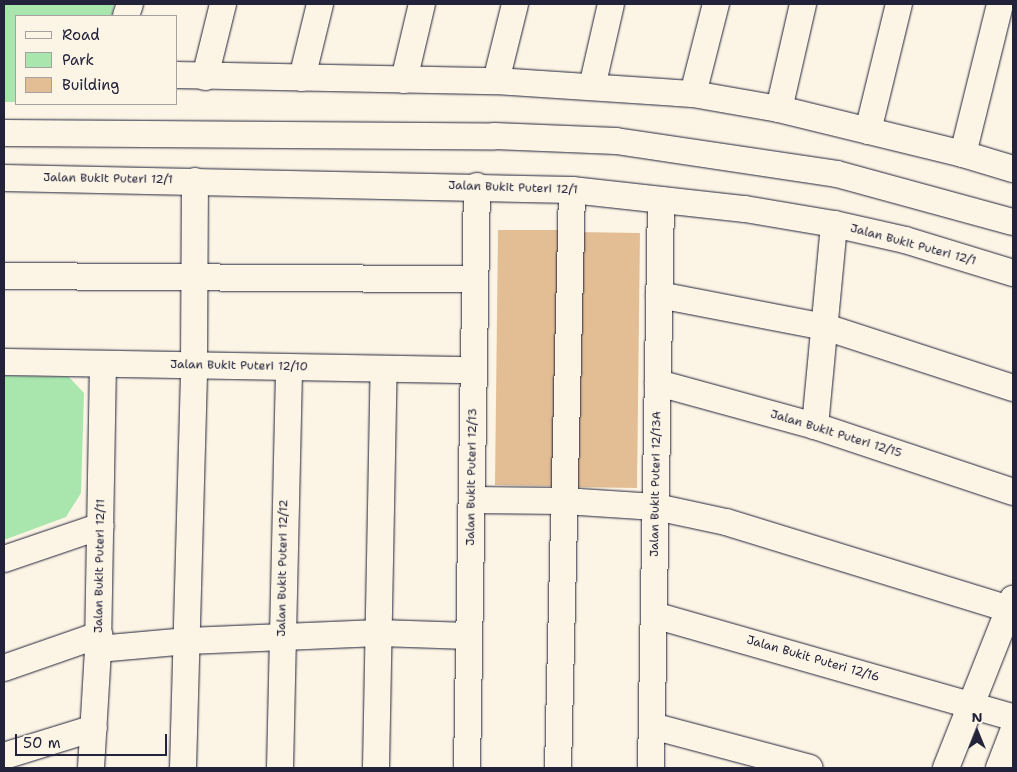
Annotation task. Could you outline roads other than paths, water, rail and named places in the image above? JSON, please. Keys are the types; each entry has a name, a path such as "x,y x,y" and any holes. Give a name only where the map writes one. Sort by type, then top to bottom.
{"street":[{"path":"205,76 223,4"},
{"path":"302,78 320,4"},
{"path":"404,80 422,4"},
{"path":"496,81 515,4"},
{"path":"592,87 611,4"},
{"path":"694,94 716,4"},
{"path":"779,109 803,4"},
{"path":"868,131 899,4"},
{"path":"964,154 1000,4"},
{"path":"178,76 496,81 694,94 779,109 964,154 1013,169"},
{"path":"4,133 494,136 616,141 837,174 1006,218"},
{"name":"Jalan Bukit Puteri 12/1","path":"4,178 477,186 572,190 745,209 834,224 905,240 1013,273"},
{"path":"183,768 188,640 194,365 195,181"},
{"name":"Jalan Bukit Puteri 12/13","path":"467,768 477,186"},
{"path":"558,768 572,190"},
{"name":"Jalan Bukit Puteri 12/13A","path":"652,768 661,200"},
{"path":"815,426 834,224"},
{"path":"4,276 475,279"},
{"path":"659,295 825,327 1013,388"},
{"name":"Jalan Bukit Puteri 12/10","path":"4,362 474,370"},
{"name":"Jalan Bukit Puteri 12/11","path":"91,768 98,642 103,364"},
{"name":"Jalan Bukit Puteri 12/12","path":"280,768 289,367"},
{"path":"376,768 384,369"},
{"name":"Jalan Bukit Puteri 12/15","path":"658,383 815,426 1013,492"},
{"path":"472,500 564,500 656,507 726,522 1011,604 946,768"},
{"path":"4,559 101,526"},
{"name":"Jalan Bukit Puteri 12/16","path":"654,615 1013,717"},
{"path":"4,668 98,642 379,633 469,636"},
{"path":"652,726 810,768"},
{"path":"4,756 94,728"},
{"path":"999,768 1013,732"}]}
